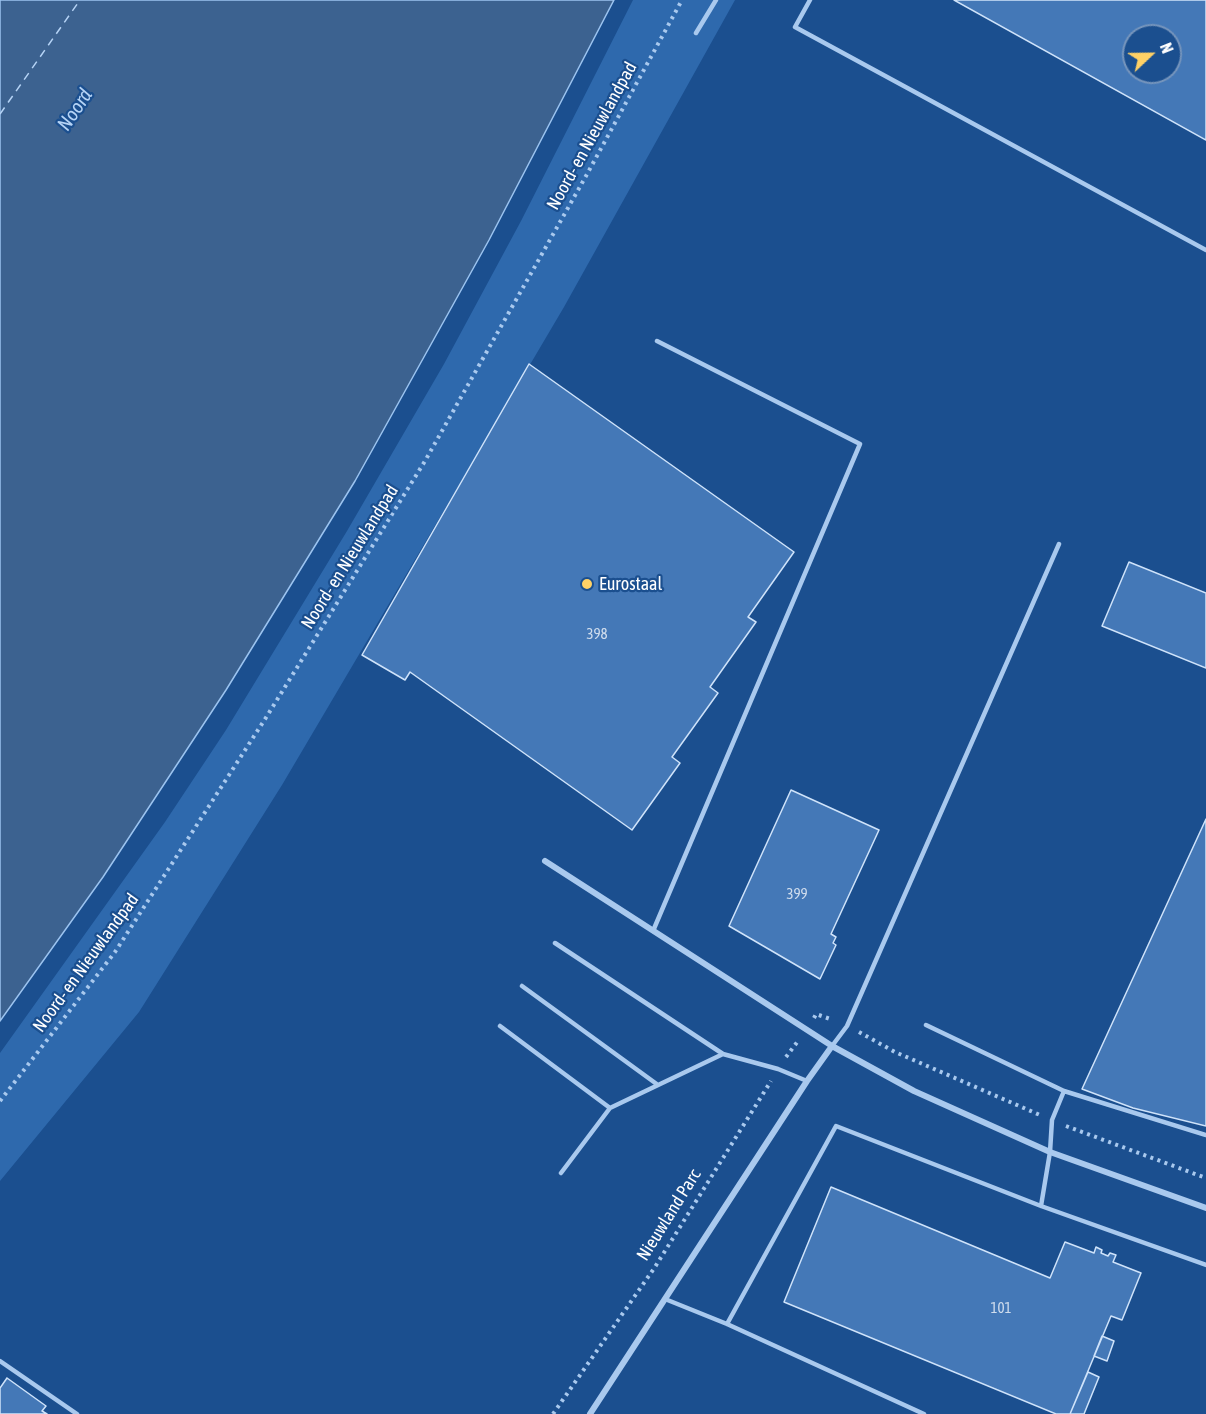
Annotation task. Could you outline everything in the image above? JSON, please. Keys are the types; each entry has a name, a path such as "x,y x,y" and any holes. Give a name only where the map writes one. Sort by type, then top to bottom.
{"street":[{"path":"545,861 832,1046 914,1091 1050,1152 1206,1208"},
{"path":"590,1414 832,1046"}],"lane":[{"path":"696,33 716,0"},
{"path":"810,0 795,27 1206,250"},
{"path":"653,932 860,444 657,341"},
{"path":"832,1046 847,1026 1059,544"},
{"path":"555,943 723,1054 807,1081"},
{"path":"522,986 658,1084"},
{"path":"926,1025 1064,1091 1206,1135"},
{"path":"500,1026 610,1108"},
{"path":"561,1173 610,1108 723,1054"},
{"path":"1041,1206 1050,1152 1052,1120 1064,1091"},
{"path":"727,1323 836,1126 1041,1206 1206,1265"},
{"path":"665,1299 727,1323 924,1414"},
{"path":"0,1361 77,1414"}],"path":[{"name":"Noord- en Nieuwlandpad","path":"0,1101 115,952 267,716 425,461 586,176 682,0"},
{"name":"Nieuwland Parc","path":"554,1414 656,1266 777,1070 816,1014 847,1026 895,1052 1052,1120 1206,1178"}],"shaded area":[{"path":"633,0 735,0 564,307 282,785 139,1012 0,1181 0,1053 165,822 226,730 347,531 444,364 521,221"}],"water":[{"name":"Noord","path":"0,0 614,0 489,240 355,481 226,690 103,877 0,1021"}],"building":[{"path":"954,0 1206,0 1206,140"},
{"name":"Eurostaal","path":"529,364 794,552 748,617 756,622 710,687 718,693 672,757 680,763 632,830 410,672 405,680 362,655"},
{"path":"1129,562 1206,593 1206,668 1102,626"},
{"path":"791,790 879,830 831,934 836,937 833,943 836,945 820,979 729,926"},
{"path":"1206,819 1206,1126 1133,1108 1082,1089"},
{"path":"831,1187 1050,1278 1065,1242 1094,1253 1096,1247 1108,1256 1110,1253 1116,1255 1113,1262 1141,1273 1122,1320 1111,1316 1070,1414 1056,1414 784,1302"},
{"path":"1102,1336 1114,1341 1107,1361 1094,1356"},
{"path":"1088,1372 1099,1377 1084,1414 1070,1414"},
{"path":"7,1378 46,1406 42,1411 47,1414 0,1414 0,1388"}],"ferry route":[{"path":"0,114 80,0"}],"place":[{"name":"Eurostaal","path":"587,584"}]}
